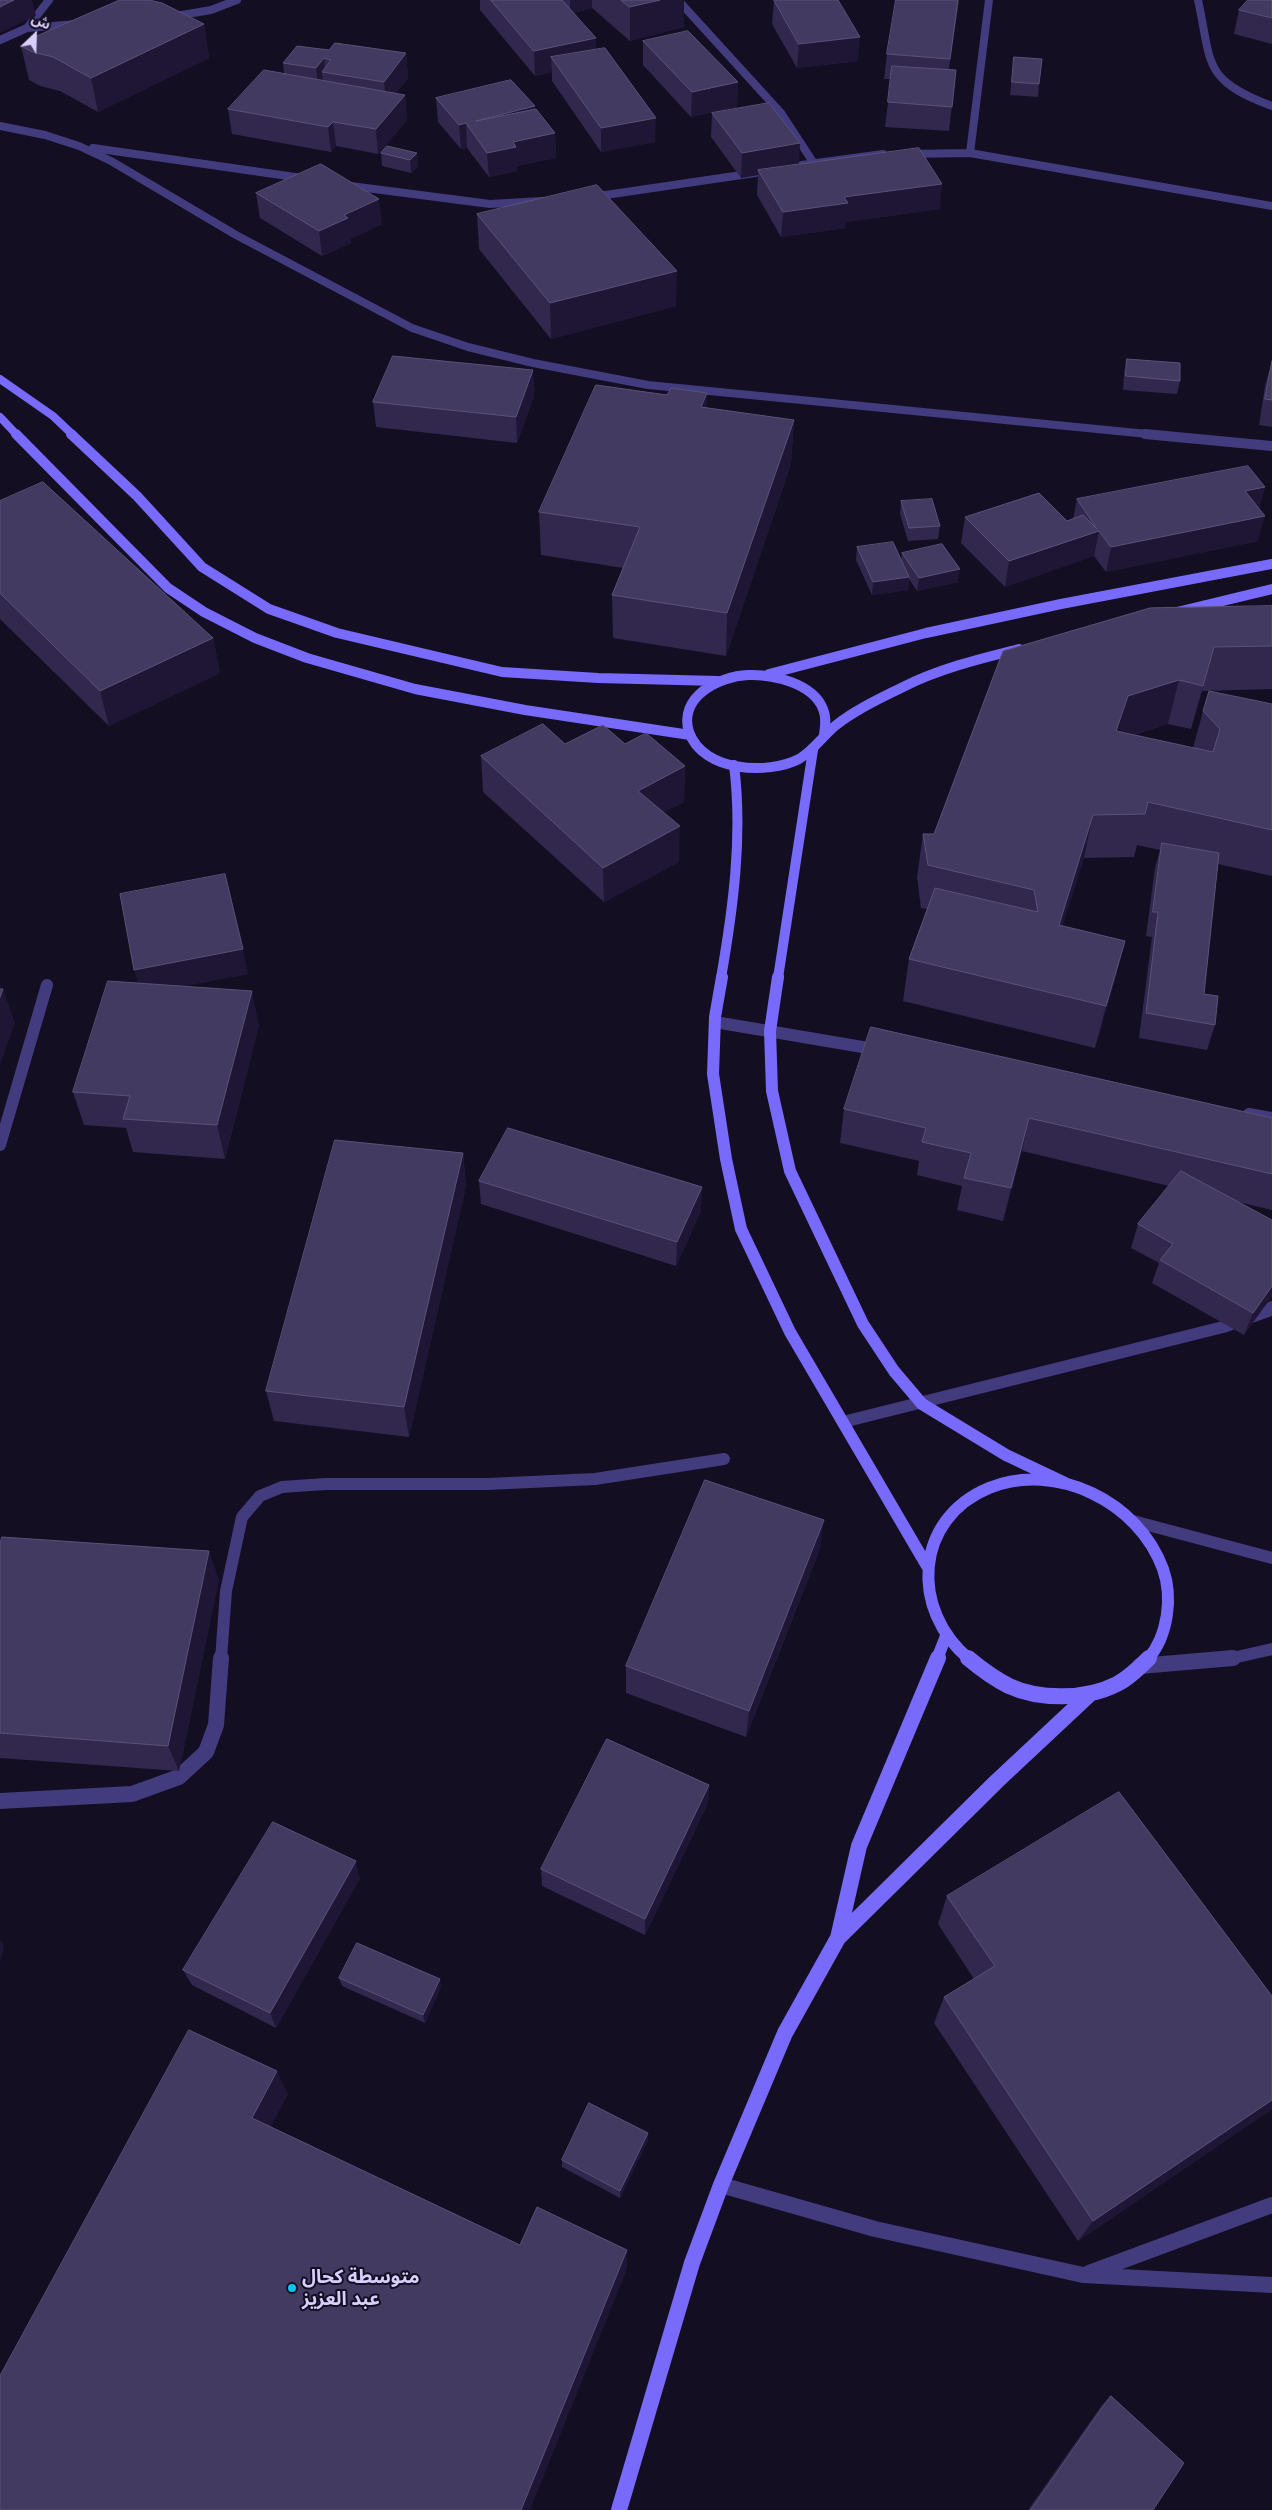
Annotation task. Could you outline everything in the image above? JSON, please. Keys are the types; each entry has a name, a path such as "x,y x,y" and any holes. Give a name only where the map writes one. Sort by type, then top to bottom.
{"main road":[{"path":"0,379 53,416 137,496 202,567 269,609 338,633 502,672 598,678 720,681"},
{"path":"0,417 129,547 157,580 198,608 235,629 284,650 368,678 477,703 690,735"},
{"path":"765,675 926,633 1070,602 1272,564"},
{"path":"1166,614 1272,589"},
{"path":"824,735 826,719 820,704 807,690 788,680 765,675 742,675 720,681 702,690 690,704 686,720 690,735 700,748 715,758 734,765 756,768 777,766 796,760 813,750 824,735 858,711 918,681 963,662 1030,646"},
{"path":"813,750 770,1031 772,1091 790,1170 863,1324 894,1371 922,1404 1006,1455 1065,1483 1102,1497 1133,1521 1157,1552 1169,1586 1167,1622 1152,1654 1126,1679 1090,1694 1050,1696 1009,1686 973,1666 946,1636 930,1602 927,1566 937,1534 958,1507 989,1488 1026,1480 1065,1483"},
{"path":"734,765 738,797 737,846 728,939 715,1022 713,1074 726,1159 741,1228 790,1332 927,1566"},
{"path":"619,2510 692,2263 721,2185 786,2033 838,1938 860,1846 946,1636"},
{"path":"838,1938 997,1781 1090,1694"}],"street":[{"path":"27,28 49,0"},
{"path":"164,18 211,10 237,0"},
{"path":"678,0 781,113 813,162"},
{"path":"970,153 989,0"},
{"path":"1198,0 1206,52 1214,70 1236,90 1272,106"},
{"path":"0,40 27,28 88,24"},
{"path":"0,126 45,134 79,146 112,161 174,199 330,286 412,328 468,348 588,375 648,385 1272,446"},
{"path":"79,146 319,181"},
{"path":"777,169 813,162 885,154 970,153 1272,206"},
{"path":"581,198 658,189 768,171"},
{"path":"338,184 490,204 548,201"},
{"path":"0,1145 47,985"},
{"path":"715,1022 888,1051"},
{"path":"1233,1111 1272,1118"},
{"path":"843,1422 1223,1328 1268,1311 1272,1307"},
{"path":"0,1801 132,1794 179,1777 206,1752 216,1725 226,1590 242,1517 260,1496 282,1487 316,1485 488,1484 595,1479 724,1459"},
{"path":"1133,1521 1272,1558"},
{"path":"1140,1666 1227,1659 1272,1649"},
{"path":"721,2185 875,2229 1083,2275 1272,2285"},
{"path":"1083,2275 1272,2205"}],"building":[{"path":"0,0 14,0 0,7"},
{"path":"120,0 149,0 162,3 204,24 91,78 53,57 33,52 21,46 30,39"},
{"path":"491,0 562,0 596,38 534,51"},
{"path":"621,0 660,0 630,7"},
{"path":"774,0 838,0 860,37 799,44"},
{"path":"896,0 958,0 950,59 887,54"},
{"path":"1248,0 1272,0 1272,18 1239,10"},
{"path":"688,31 738,82 692,92 643,41"},
{"path":"335,43 406,53 384,82 322,72 331,60 324,58 316,68 283,63 297,46 329,50"},
{"path":"605,48 656,118 601,128 551,57"},
{"path":"1014,57 1042,59 1039,84 1012,82"},
{"path":"892,66 956,70 952,107 888,102"},
{"path":"264,70 405,95 376,129 333,122 328,127 228,109"},
{"path":"511,80 535,106 476,121 536,109 555,133 513,142 516,147 487,153 466,123 459,125 436,98"},
{"path":"769,103 800,143 742,153 712,113"},
{"path":"387,146 417,153 410,160 381,153"},
{"path":"919,148 942,184 844,197 848,203 783,212 758,170"},
{"path":"321,164 379,199 344,215 348,218 319,231 256,193"},
{"path":"597,185 677,271 550,303 477,214"},
{"path":"393,356 533,370 516,417 373,402"},
{"path":"1127,359 1180,363 1180,381 1126,376"},
{"path":"1272,361 1272,400 1265,399"},
{"path":"596,385 667,395 671,388 707,393 701,407 794,420 727,613 612,595 640,527 539,512"},
{"path":"1248,466 1265,487 1245,491 1265,516 1111,547 1099,531 1009,561 965,517 1039,493 1067,521 1083,515 1097,529 1077,499"},
{"path":"43,482 213,638 100,691 0,593 0,501"},
{"path":"932,499 940,526 909,528 901,501"},
{"path":"893,542 909,577 873,582 857,547"},
{"path":"942,544 960,569 919,578 902,553"},
{"path":"1272,606 1272,646 1214,647 1203,686 1179,680 1128,696 1116,731 1213,752 1220,729 1203,711 1209,691 1272,704 1272,830 1148,802 1145,814 1093,815 1059,925 1125,941 1106,1006 909,959 935,888 1038,912 1034,890 928,865 923,834 934,834 1003,651 1150,608"},
{"path":"543,724 565,744 603,725 625,744 646,733 685,766 638,791 680,826 603,868 481,756"},
{"path":"1162,843 1219,853 1204,994 1218,996 1215,1025 1146,1013 1158,912 1153,912"},
{"path":"225,874 243,949 134,970 120,894"},
{"path":"108,981 252,991 217,1125 123,1119 130,1096 73,1092"},
{"path":"871,1027 1272,1118 1272,1174 1029,1118 1011,1188 964,1178 971,1153 922,1142 926,1128 844,1109"},
{"path":"508,1128 702,1187 677,1242 479,1181"},
{"path":"335,1140 463,1153 404,1407 266,1391"},
{"path":"1181,1171 1272,1220 1272,1286 1253,1313 1160,1260 1173,1244 1138,1224"},
{"path":"705,1480 824,1520 749,1711 626,1666"},
{"path":"2,1537 209,1551 168,1746 0,1733 0,1545"},
{"path":"607,1739 709,1785 645,1919 541,1869"},
{"path":"1119,1792 1272,1996 1272,2100 1093,2221 944,1997 995,1966 947,1896"},
{"path":"273,1822 356,1861 270,2013 183,1970"},
{"path":"357,1943 440,1979 423,2015 339,1978"},
{"path":"189,2030 277,2071 252,2118 520,2245 537,2207 627,2250 521,2510 0,2510 0,2376"},
{"path":"589,2103 648,2133 620,2191 562,2160"},
{"path":"1111,2396 1184,2463 1153,2510 1031,2510"}],"place":[{"name":"متوسطة كحال عبد العزيز","path":"292,2288"}]}
